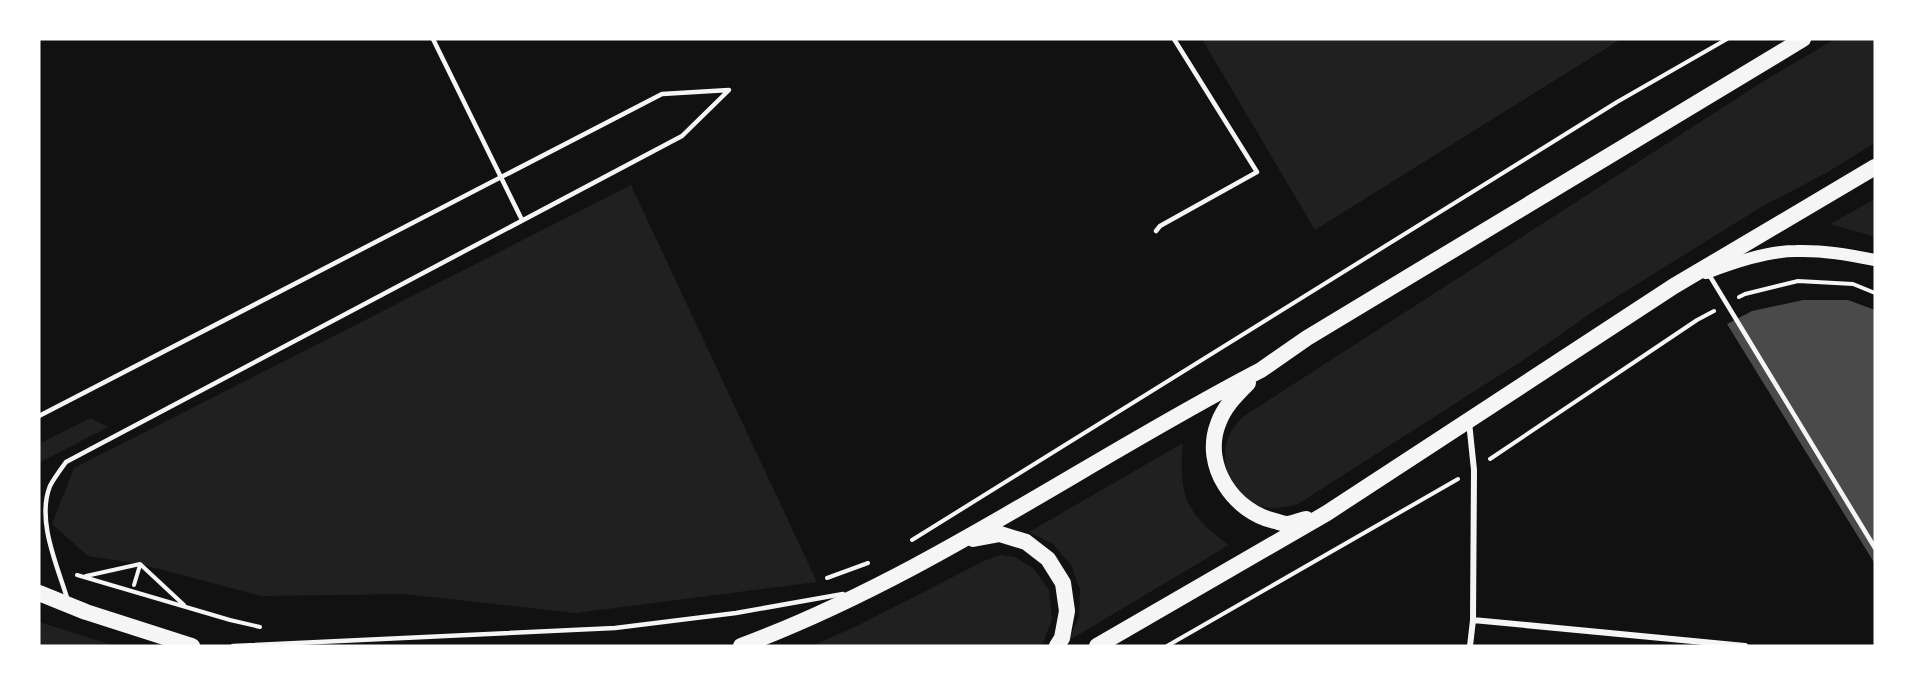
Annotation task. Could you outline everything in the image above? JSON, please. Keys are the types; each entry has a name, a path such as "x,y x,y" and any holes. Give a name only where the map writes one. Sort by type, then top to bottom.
{"highway":[{"path":"741,646 786,629 872,589 1261,370 1317,332 1803,39"},
{"path":"1097,646 1327,513 1674,286 1706,270 1875,167"},
{"path":"1261,370 1229,401 1217,426 1214,453 1222,480 1238,502 1261,518 1288,524 1327,513"},
{"path":"960,541 1000,534 1026,542 1048,559 1063,584 1067,611 1062,638 1057,646"},
{"path":"39,593 70,606 192,646"}],"main road":[{"path":"1706,270 1794,250 1840,253 1875,260"}],"street":[{"path":"1469,420 1474,470 1473,620 1470,646"},
{"path":"1473,620 1746,646"}],"lane":[{"path":"433,39 522,220"},
{"path":"1156,231 1160,226 1257,172 1174,39"},
{"path":"39,416 662,94 729,90 682,136 66,462 50,485 45,511 49,537 70,606"},
{"path":"1706,270 1875,548"},
{"path":"232,646 615,628 736,613 872,589"}],"path":[{"path":"903,545 1607,108 1727,39"},
{"path":"1167,646 1474,470 1697,320 1745,294 1798,281 1852,284 1875,292"},
{"path":"817,582 872,561"},
{"path":"85,576 140,564"},
{"path":"134,585 140,564"},
{"path":"140,564 186,607"},
{"path":"60,573 85,576 230,620 269,629"}],"shaded area":[{"path":"1202,39 1621,39 1315,230"},
{"path":"1835,39 1875,39 1875,143 1826,173 1763,206 1597,309 1528,357 1298,504 1275,508 1261,506 1241,494 1234,485 1228,475 1225,452 1232,430 1244,416 1764,81"},
{"path":"631,185 817,582 576,613 404,594 262,596 140,564 88,556 52,524 74,468"},
{"path":"1875,199 1875,237 1830,224"},
{"path":"91,418 108,427 39,463 39,444"},
{"path":"1183,443 1182,477 1188,502 1203,523 1229,545 1068,641 1079,617 1080,589 1071,565 1053,544 1029,532"},
{"path":"1000,555 1015,557 1034,569 1049,590 1052,619 1042,646 811,646 857,626"},
{"path":"39,622 115,646 39,646"}],"building":[{"path":"1803,300 1848,300 1875,310 1875,564 1727,324 1752,311"}]}
